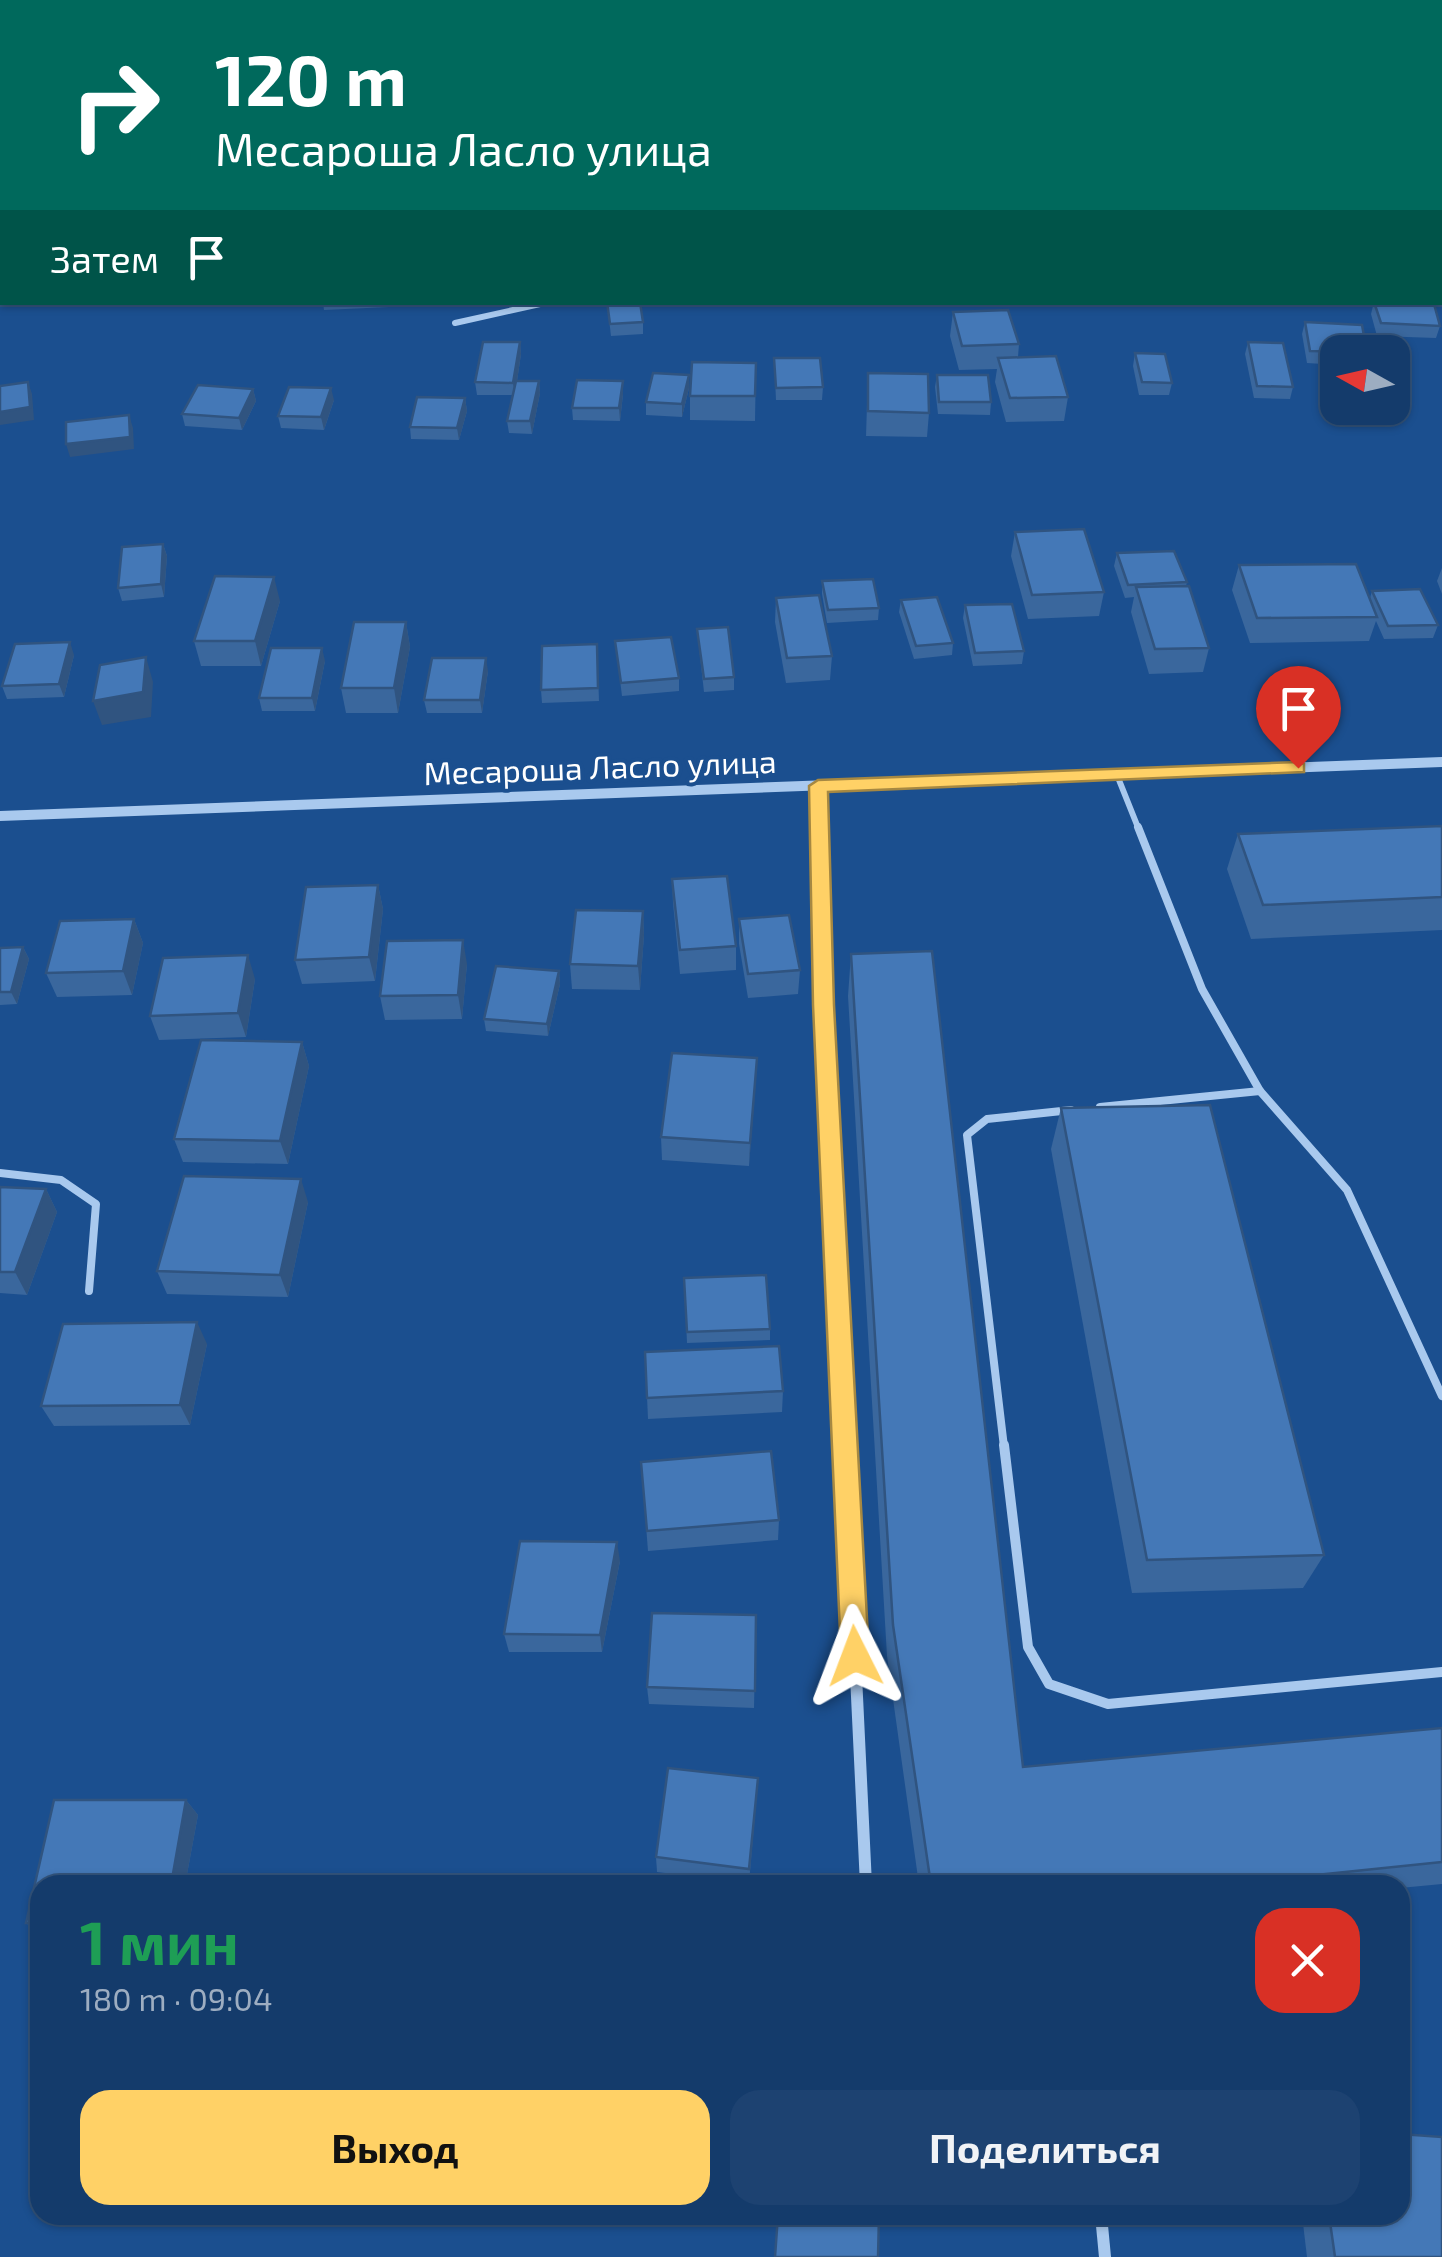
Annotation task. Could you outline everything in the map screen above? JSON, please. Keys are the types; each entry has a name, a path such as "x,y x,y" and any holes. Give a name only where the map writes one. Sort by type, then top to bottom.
{"street":[{"path":"455,323 536,305"},
{"name":"Месароша Ласло улица","path":"0,816 1442,762"},
{"path":"818,786 824,1005 866,1875"},
{"path":"1102,2225 1105,2257"}],"lane":[{"path":"1117,775 1202,989 1260,1091 1347,1190 1442,1396"},
{"path":"1260,1091 986,1119 967,1135 1028,1647 1049,1684 1108,1704 1442,1672"},
{"path":"0,1172 61,1180 96,1204 89,1291"}],"building":[{"path":"607,305 640,305 643,322 610,324"},
{"path":"1375,305 1434,305 1440,326 1381,323"},
{"path":"1008,310 1019,344 962,346 953,312"},
{"path":"1305,322 1362,325 1364,335 1320,335 1320,351 1310,351"},
{"path":"483,342 520,342 513,383 475,382"},
{"path":"1248,342 1283,343 1293,387 1257,386"},
{"path":"1135,353 1165,354 1172,383 1142,382"},
{"path":"1056,356 1068,397 1010,398 998,358"},
{"path":"774,358 820,358 823,387 776,388"},
{"path":"692,362 756,363 755,396 690,396"},
{"path":"653,373 689,375 682,404 646,402"},
{"path":"868,373 928,374 929,413 868,411"},
{"path":"937,375 988,375 991,402 939,402"},
{"path":"577,380 623,381 619,408 572,408"},
{"path":"516,381 539,381 530,421 507,421"},
{"path":"28,382 30,407 0,412 0,386"},
{"path":"198,385 253,389 239,418 182,414"},
{"path":"289,387 331,388 321,417 278,416"},
{"path":"417,397 465,398 457,428 410,427"},
{"path":"129,415 130,437 66,444 66,422"},
{"path":"1084,529 1104,592 1032,595 1015,532"},
{"path":"163,544 161,584 118,588 122,547"},
{"path":"1174,551 1187,582 1128,585 1117,553"},
{"path":"1356,564 1377,617 1257,618 1239,565"},
{"path":"215,576 274,577 255,641 194,641"},
{"path":"873,579 879,608 828,610 822,581"},
{"path":"1189,586 1209,648 1155,649 1136,587"},
{"path":"1420,589 1438,625 1388,626 1372,591"},
{"path":"819,595 832,656 787,658 776,598"},
{"path":"937,597 953,643 916,646 901,600"},
{"path":"1012,604 1024,651 975,653 965,605"},
{"path":"354,622 406,622 394,688 341,688"},
{"path":"728,627 734,677 704,679 697,629"},
{"path":"671,637 679,678 621,683 615,641"},
{"path":"70,642 59,684 2,686 15,644"},
{"path":"597,644 598,688 541,690 542,646"},
{"path":"271,648 322,648 312,698 259,698"},
{"path":"146,657 143,692 93,701 100,665"},
{"path":"432,658 486,658 480,700 424,700"},
{"path":"1442,826 1442,897 1263,905 1238,834"},
{"path":"727,876 736,946 680,950 672,879"},
{"path":"378,885 369,957 295,960 306,887"},
{"path":"576,910 643,911 638,966 570,964"},
{"path":"789,915 800,970 748,974 739,919"},
{"path":"134,919 123,971 46,973 60,921"},
{"path":"463,940 458,995 380,996 387,941"},
{"path":"23,947 11,992 0,992 0,948"},
{"path":"932,951 1023,1767 1442,1728 1442,1862 1315,1875 930,1875 893,1625 851,954"},
{"path":"248,955 238,1013 150,1016 163,958"},
{"path":"496,966 559,971 547,1024 484,1019"},
{"path":"201,1040 302,1042 280,1141 174,1139"},
{"path":"672,1053 757,1058 750,1143 661,1137"},
{"path":"1210,1105 1324,1555 1147,1560 1061,1108"},
{"path":"184,1176 301,1179 280,1275 157,1271"},
{"path":"0,1187 46,1189 15,1272 0,1272"},
{"path":"766,1275 770,1329 687,1332 684,1278"},
{"path":"197,1322 180,1405 41,1406 63,1324"},
{"path":"779,1346 783,1391 647,1398 645,1352"},
{"path":"771,1451 779,1520 647,1531 641,1462"},
{"path":"520,1541 617,1542 600,1635 504,1634"},
{"path":"652,1613 756,1615 755,1691 647,1687"},
{"path":"668,1768 758,1778 749,1869 656,1857"},
{"path":"54,1800 186,1800 173,1875 37,1875"},
{"path":"1410,2135 1442,2137 1442,2257 1335,2257 1330,2225 1410,2225"},
{"path":"777,2225 879,2225 878,2257 775,2257"}],"route":[{"path":"855,1656 824,1005 818,786 1298,768"}]}
